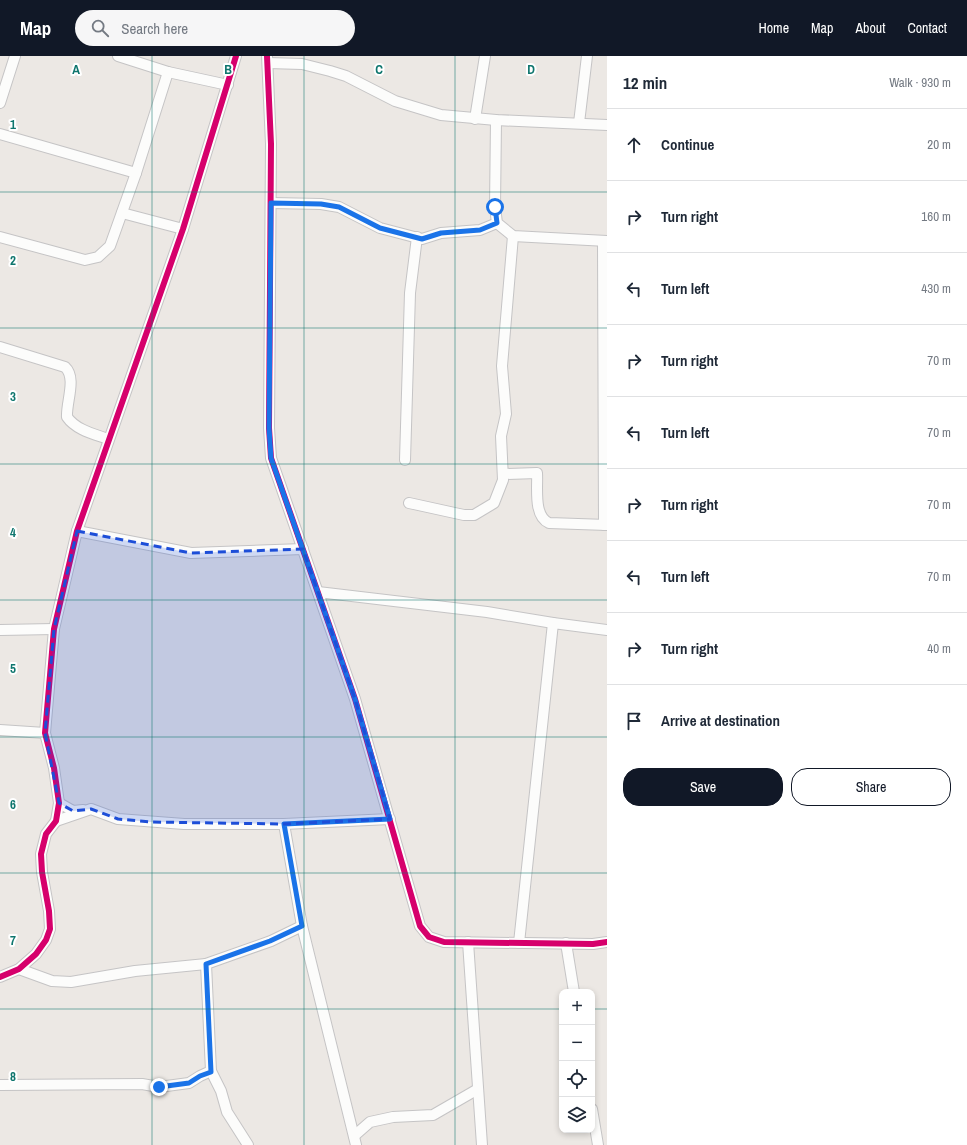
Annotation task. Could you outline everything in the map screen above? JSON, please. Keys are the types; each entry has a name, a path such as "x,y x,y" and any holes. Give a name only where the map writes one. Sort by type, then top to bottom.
{"street":[{"path":"0,103 15,56"},
{"path":"118,56 168,72 228,85"},
{"path":"0,977 19,969 36,954 46,940 50,929 41,854 46,834 56,821 59,803 54,768 45,733 54,630 77,531 108,439 184,229 236,56"},
{"path":"475,119 485,56"},
{"path":"579,123 587,56"},
{"path":"607,125 475,119 441,115 395,101 346,76 302,64 267,59 271,144 269,428 271,458 355,699 420,926 429,937 444,942 593,944 607,942"},
{"path":"0,237 85,260 98,257 110,246 136,173 168,72"},
{"path":"496,120 495,207 497,223 513,236 605,241 605,525 549,523 544,521 541,516 538,502 537,472 504,474"},
{"path":"0,134 136,173"},
{"path":"271,203 321,204 339,207 380,228 422,239 441,233 480,230 497,223"},
{"path":"122,213 184,229"},
{"path":"409,503 464,516 478,514 494,502 503,480 504,474 501,441 506,414 502,366 513,236"},
{"path":"405,460 410,300 417,237"},
{"path":"0,347 65,367 70,372 71,379 67,417 71,423 108,439"},
{"path":"77,531 191,553 303,548"},
{"path":"318,592 486,612 607,630"},
{"path":"519,943 554,623"},
{"path":"0,630 54,630"},
{"path":"0,730 45,733"},
{"path":"59,803 73,810 91,809 118,819 150,822 284,824 390,819"},
{"path":"56,821 91,809"},
{"path":"284,824 302,926 355,1140"},
{"path":"19,969 52,981 71,982 135,970 206,964 270,941 302,926"},
{"path":"468,942 482,1145"},
{"path":"566,943 574,989"},
{"path":"206,964 211,1072 221,1091 227,1112 248,1145"},
{"path":"0,1085 142,1084 159,1087 189,1083 200,1076 211,1072"},
{"path":"355,1140 370,1122 392,1117 433,1115 478,1089"},
{"path":"595,1127 598,1145"}],"highlighted area":[{"path":"77,531 191,553 303,549 355,699 390,819 284,824 150,822 118,819 91,809 73,811 59,803 45,733 54,629"}],"cycle path":[{"path":"0,977 19,969 36,954 46,940 50,929 41,854 46,834 56,821 59,803 54,768 45,733 54,629 77,531 183,229 236,56"},
{"path":"267,56 271,144 269,428 271,458 355,699 420,926 429,937 444,942 593,944 607,942"}],"route":[{"path":"159,1087 189,1083 200,1076 211,1072 207,1014 206,964 270,941 302,926 284,824 390,819 355,699 303,548 278,482 271,458 269,428 271,203 321,204 339,207 354,213 380,228 422,239 441,233 480,230 491,227 497,223 495,207"}]}
